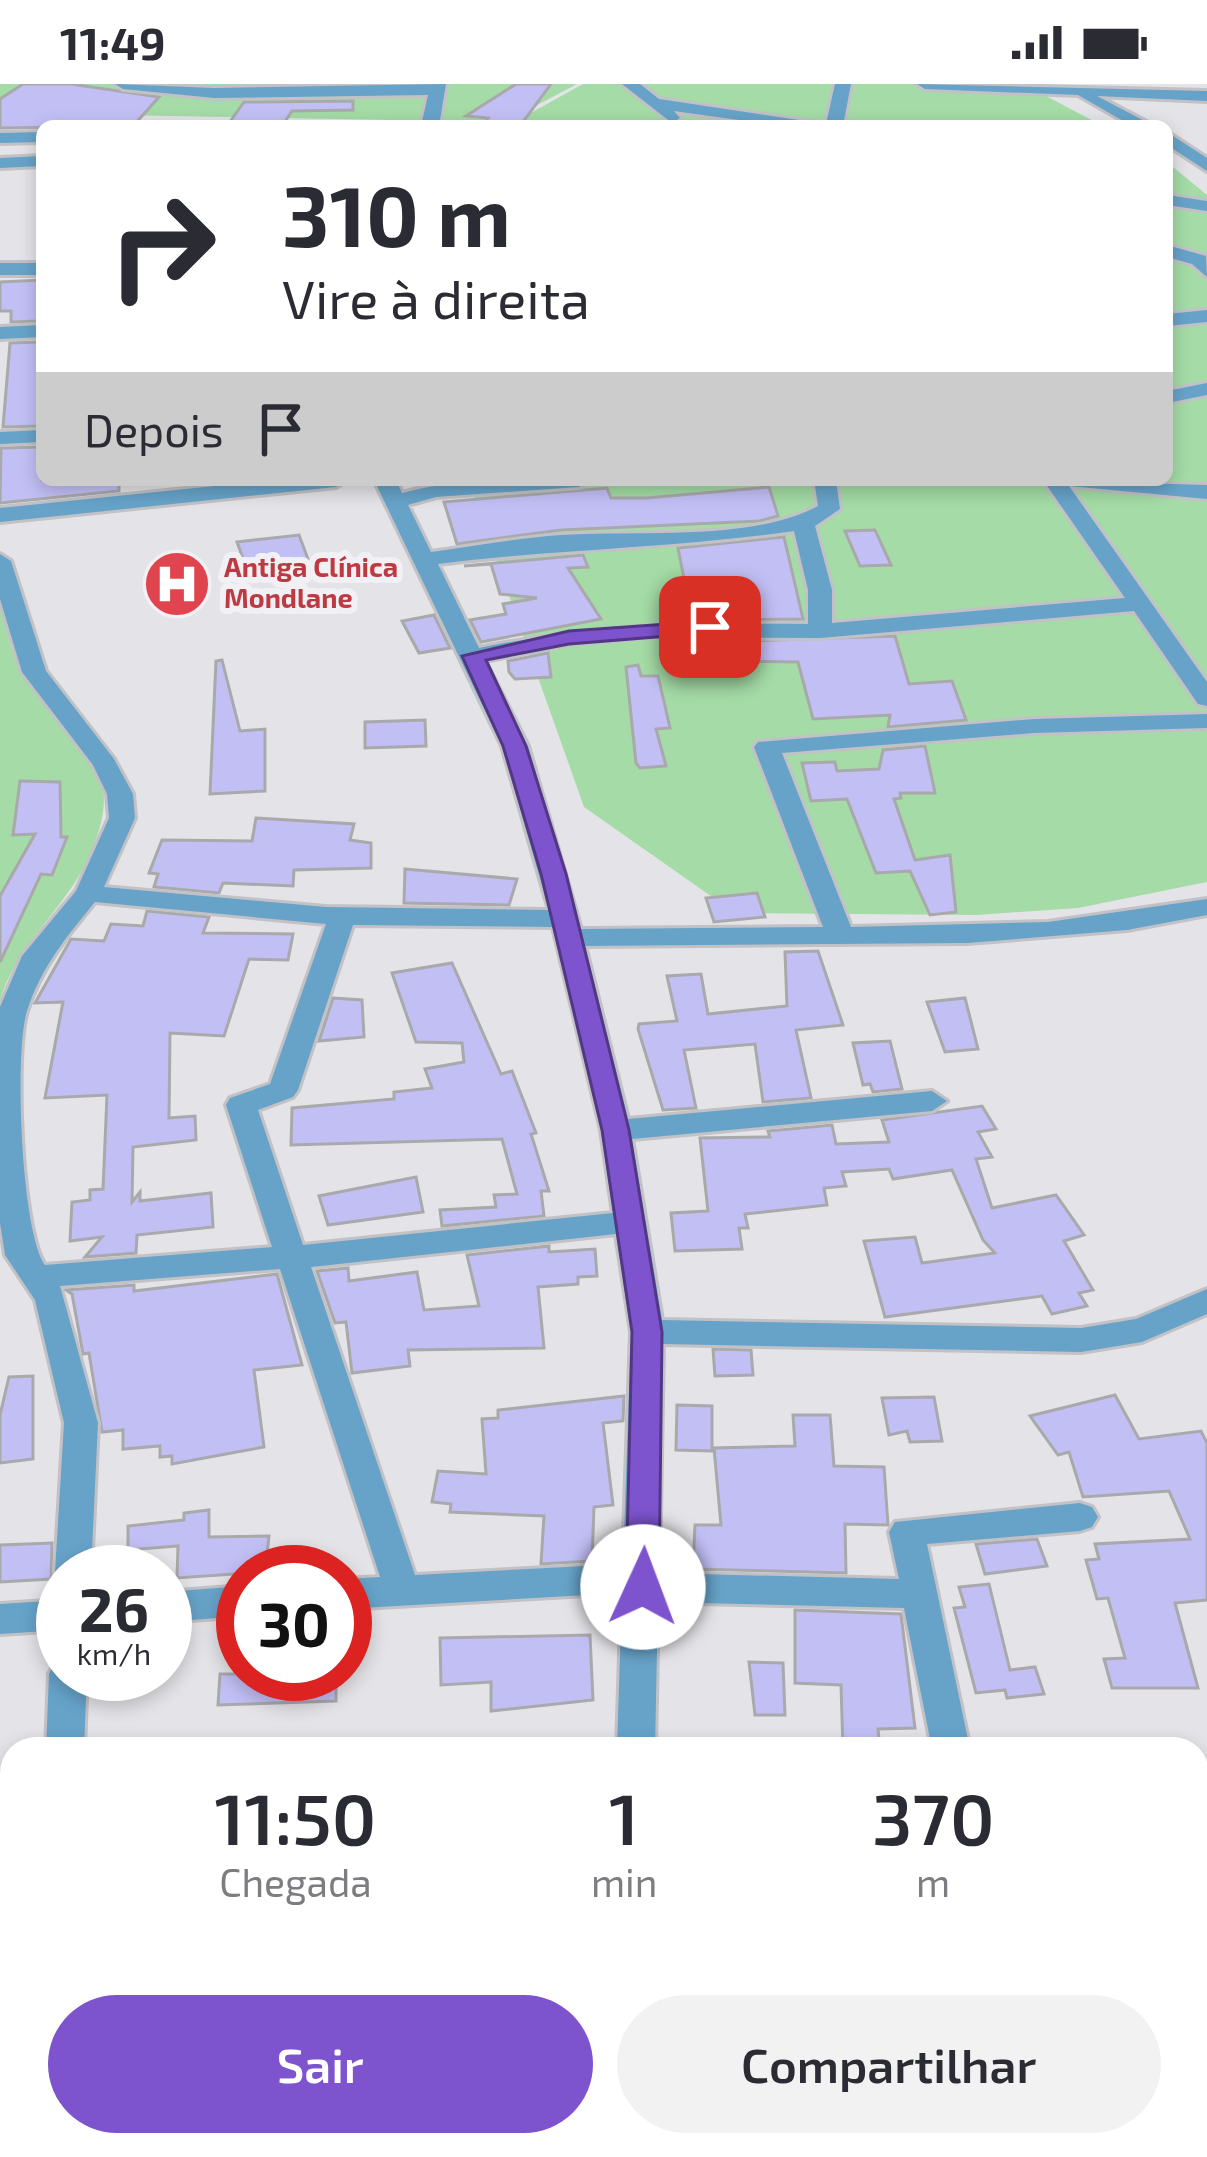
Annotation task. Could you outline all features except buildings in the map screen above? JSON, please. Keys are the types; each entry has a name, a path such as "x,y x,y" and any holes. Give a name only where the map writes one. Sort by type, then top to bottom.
{"street":[{"path":"123,84 235,93 436,87 431,120"},
{"path":"630,84 674,120"},
{"path":"835,120 843,84"},
{"path":"925,84 1207,96"},
{"path":"1064,87 1132,120"},
{"path":"657,104 775,120"},
{"path":"0,138 36,137"},
{"path":"1173,140 1202,157"},
{"path":"0,163 36,161"},
{"path":"1173,201 1207,206"},
{"path":"1173,253 1199,260 1207,272"},
{"path":"0,269 36,269"},
{"path":"1173,319 1207,316"},
{"path":"0,333 36,331"},
{"path":"1173,396 1207,389"},
{"path":"0,438 36,436"},
{"path":"0,514 276,486"},
{"path":"500,486 390,491 514,746 616,1130 647,1332 637,1737"},
{"path":"426,559 560,542 689,539 802,523 829,509 826,486"},
{"path":"1058,486 1207,699"},
{"path":"1139,486 1207,492"},
{"path":"802,523 820,590 820,631"},
{"path":"0,561 34,672 105,764 120,794 122,818 88,892 36,956 11,1015 7,1170 18,1262 51,1298 81,1423 74,1545"},
{"path":"473,656 569,637 647,630 820,631 1140,604"},
{"path":"842,939 767,747 1034,726 1207,721"},
{"path":"88,892 342,917 842,939 1104,928 1207,907"},
{"path":"342,917 283,1090 241,1106 402,1590"},
{"path":"616,1130 932,1101"},
{"path":"18,1262 295,1257 628,1222"},
{"path":"647,1332 1081,1340 1142,1330 1207,1301"},
{"path":"949,1737 907,1532 1080,1516"},
{"path":"372,1592 643,1582 919,1594"},
{"path":"0,1619 36,1617"},
{"path":"65,1737 67,1701"}],"green space":[{"path":"0,84 577,84 509,120 0,113"},
{"path":"583,84 1023,84 1092,120 518,120"},
{"path":"1173,167 1207,195 1207,882 1078,908 976,915 735,913 584,807 470,486 1173,486"},
{"path":"0,601 21,671 89,755 100,775 104,797 87,861 17,963 0,1001"}],"place":[{"name":"Antiga Clínica Mondlane","path":"177,584"}],"route":[{"path":"643,1587 647,1332 616,1130 554,874 514,746 473,656 569,637 710,627"}]}
